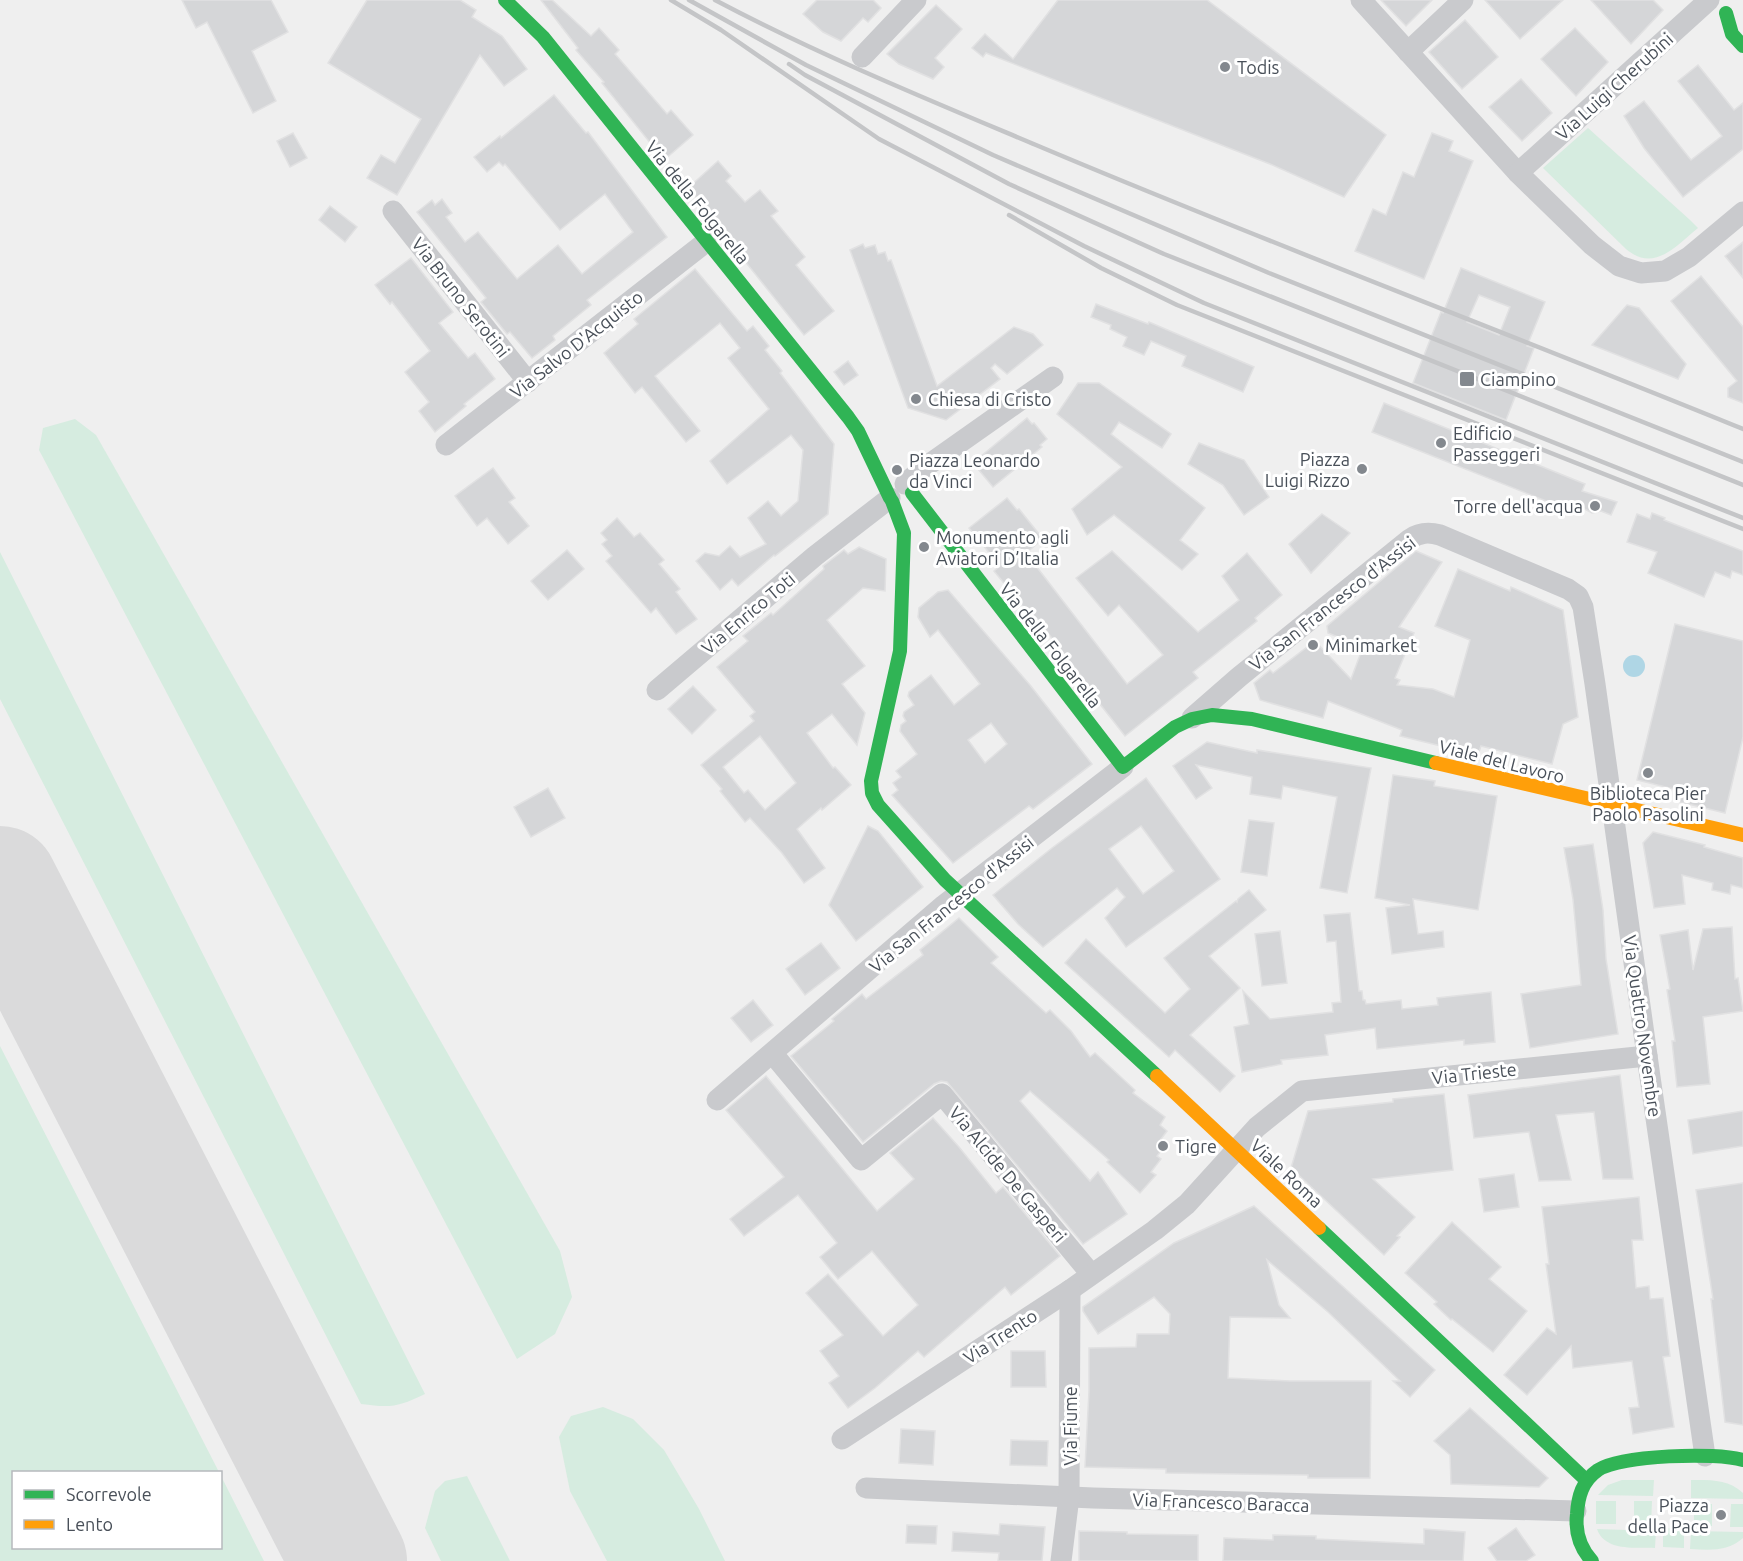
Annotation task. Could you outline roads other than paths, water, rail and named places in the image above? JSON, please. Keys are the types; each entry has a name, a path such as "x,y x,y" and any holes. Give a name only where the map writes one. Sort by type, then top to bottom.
{"street":[{"name":"Via della Folgarella","path":"505,0 543,37 858,431"},
{"path":"862,57 916,0"},
{"path":"1361,0 1518,173 1592,245 1620,266 1641,273 1665,271 1689,257 1743,212"},
{"path":"1408,52 1463,0"},
{"name":"Via Luigi Cherubini","path":"1518,173 1709,0"},
{"path":"1715,0 1726,13 1743,24"},
{"path":"1726,13 1732,34 1743,46"},
{"name":"Via Bruno Serotini","path":"393,211 528,382"},
{"name":"Via Salvo D'Acquisto","path":"446,445 706,242"},
{"path":"898,487 1053,377"},
{"path":"858,431 898,487 931,520"},
{"path":"858,431 898,487 904,533"},
{"name":"Via Enrico Toti","path":"657,690 898,487"},
{"path":"904,533 914,522 921,519 931,520"},
{"name":"Via della Folgarella","path":"931,520 1123,767"},
{"name":"Viale Roma","path":"904,533 900,651 871,781 872,793 878,806 960,894 1586,1480"},
{"name":"Via San Francesco d'Assisi","path":"1192,719 1239,677 1410,539 1425,533"},
{"name":"Via Quattro Novembre","path":"1425,533 1440,535 1568,589 1578,596 1583,607 1705,1456"},
{"name":"Via San Francesco d'Assisi","path":"1239,677 1239,691 1243,706 1252,719"},
{"name":"Via San Francesco d'Assisi","path":"717,1100 960,894 1178,726 1208,715 1252,719"},
{"name":"Viale del Lavoro","path":"1252,719 1743,835"},
{"name":"Via Alcide De Gasperi","path":"772,1054 861,1160 942,1094 1091,1274"},
{"name":"Via Trieste","path":"1302,1091 1647,1056"},
{"name":"Via Trento","path":"842,1438 1070,1290 1155,1230 1187,1204 1257,1127 1302,1091"},
{"name":"Via Fiume","path":"1061,1561 1069,1497 1070,1290"},
{"path":"1585,1559 1578,1539 1576,1511 1586,1480 1595,1471 1617,1460 1637,1458 1726,1456 1743,1460"},
{"name":"Via Francesco Baracca","path":"866,1488 1069,1497 1576,1511"}],"water":[{"path":"1630,655 1638,655 1645,662 1645,670 1638,677 1630,677 1623,670 1623,662"}],"railway":[{"path":"671,0 721,30 879,139 1084,246 1204,303 1743,518"},
{"path":"689,0 806,65 993,155 1269,273 1743,462"},
{"path":"715,0 834,58 1036,145 1212,218 1743,429"},
{"path":"789,64 805,75 1009,184 1164,254 1743,485"},
{"path":"1009,215 1101,268 1177,305 1743,529"}],"place":[{"name":"Todis","path":"1225,67"},
{"name":"Ciampino","path":"1467,379"},
{"name":"Chiesa di Cristo","path":"916,399"},
{"name":"Edificio Passeggeri","path":"1441,443"},
{"name":"Piazza Luigi Rizzo","path":"1362,469"},
{"name":"Piazza Leonardo da Vinci","path":"897,470"},
{"name":"Torre dell'acqua","path":"1595,506"},
{"name":"Monumento agli Aviatori D’Italia","path":"924,547"},
{"name":"Minimarket","path":"1313,645"},
{"name":"Biblioteca Pier Paolo Pasolini","path":"1648,773"},
{"name":"Tigre","path":"1163,1146"},
{"name":"Piazza della Pace","path":"1721,1515"}]}
